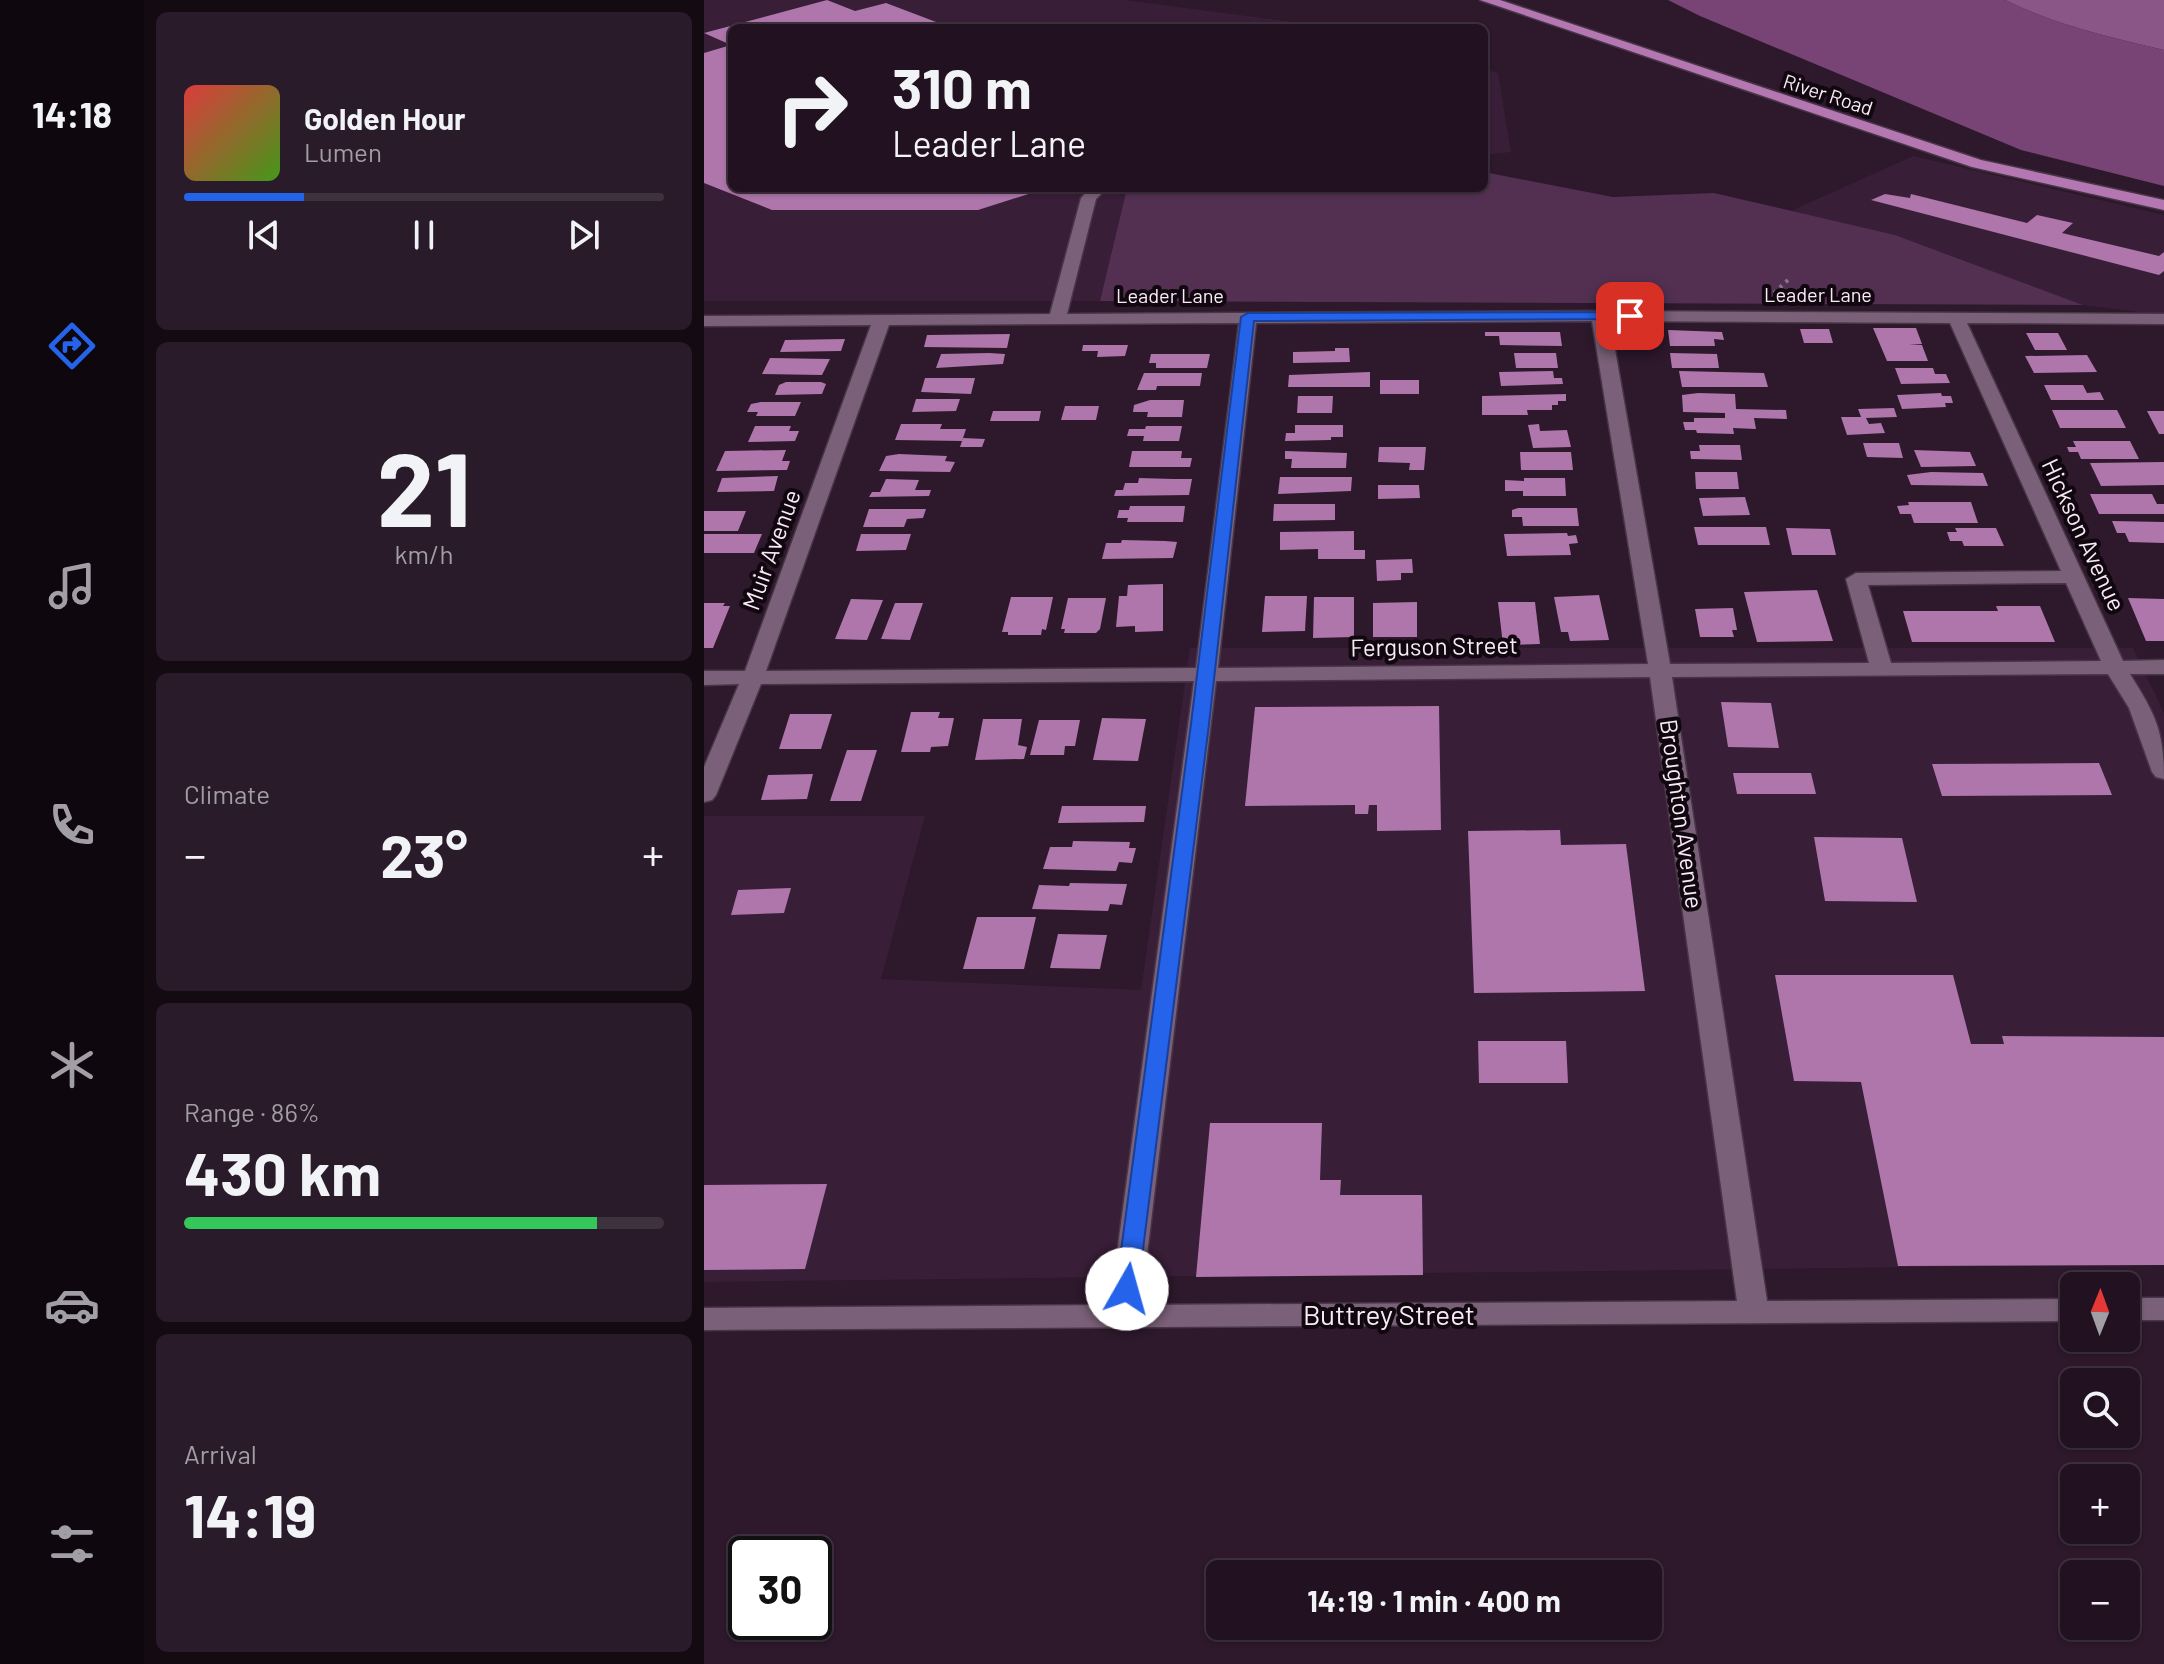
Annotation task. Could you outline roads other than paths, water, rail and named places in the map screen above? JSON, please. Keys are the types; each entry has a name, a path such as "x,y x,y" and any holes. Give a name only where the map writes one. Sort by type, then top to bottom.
{"main road":[{"name":"River Road","path":"1487,0 1977,164 2164,205"}],"street":[{"path":"1057,318 1089,198 1095,192"},
{"name":"Leader Lane","path":"704,321 1600,316 2164,319"},
{"name":"Broughton Avenue","path":"1600,316 1668,719 1754,1313"},
{"path":"1124,1316 1248,317"},
{"name":"Hickson Avenue","path":"1956,318 2115,668 2140,708 2164,772"},
{"name":"Muir Avenue","path":"704,795 753,678 882,320"},
{"path":"1882,669 1856,579 2074,577"},
{"name":"Ferguson Street","path":"704,678 2164,667"},
{"path":"2140,1309 2164,1309"},
{"name":"Buttrey Street","path":"704,1319 2060,1310"}]}
